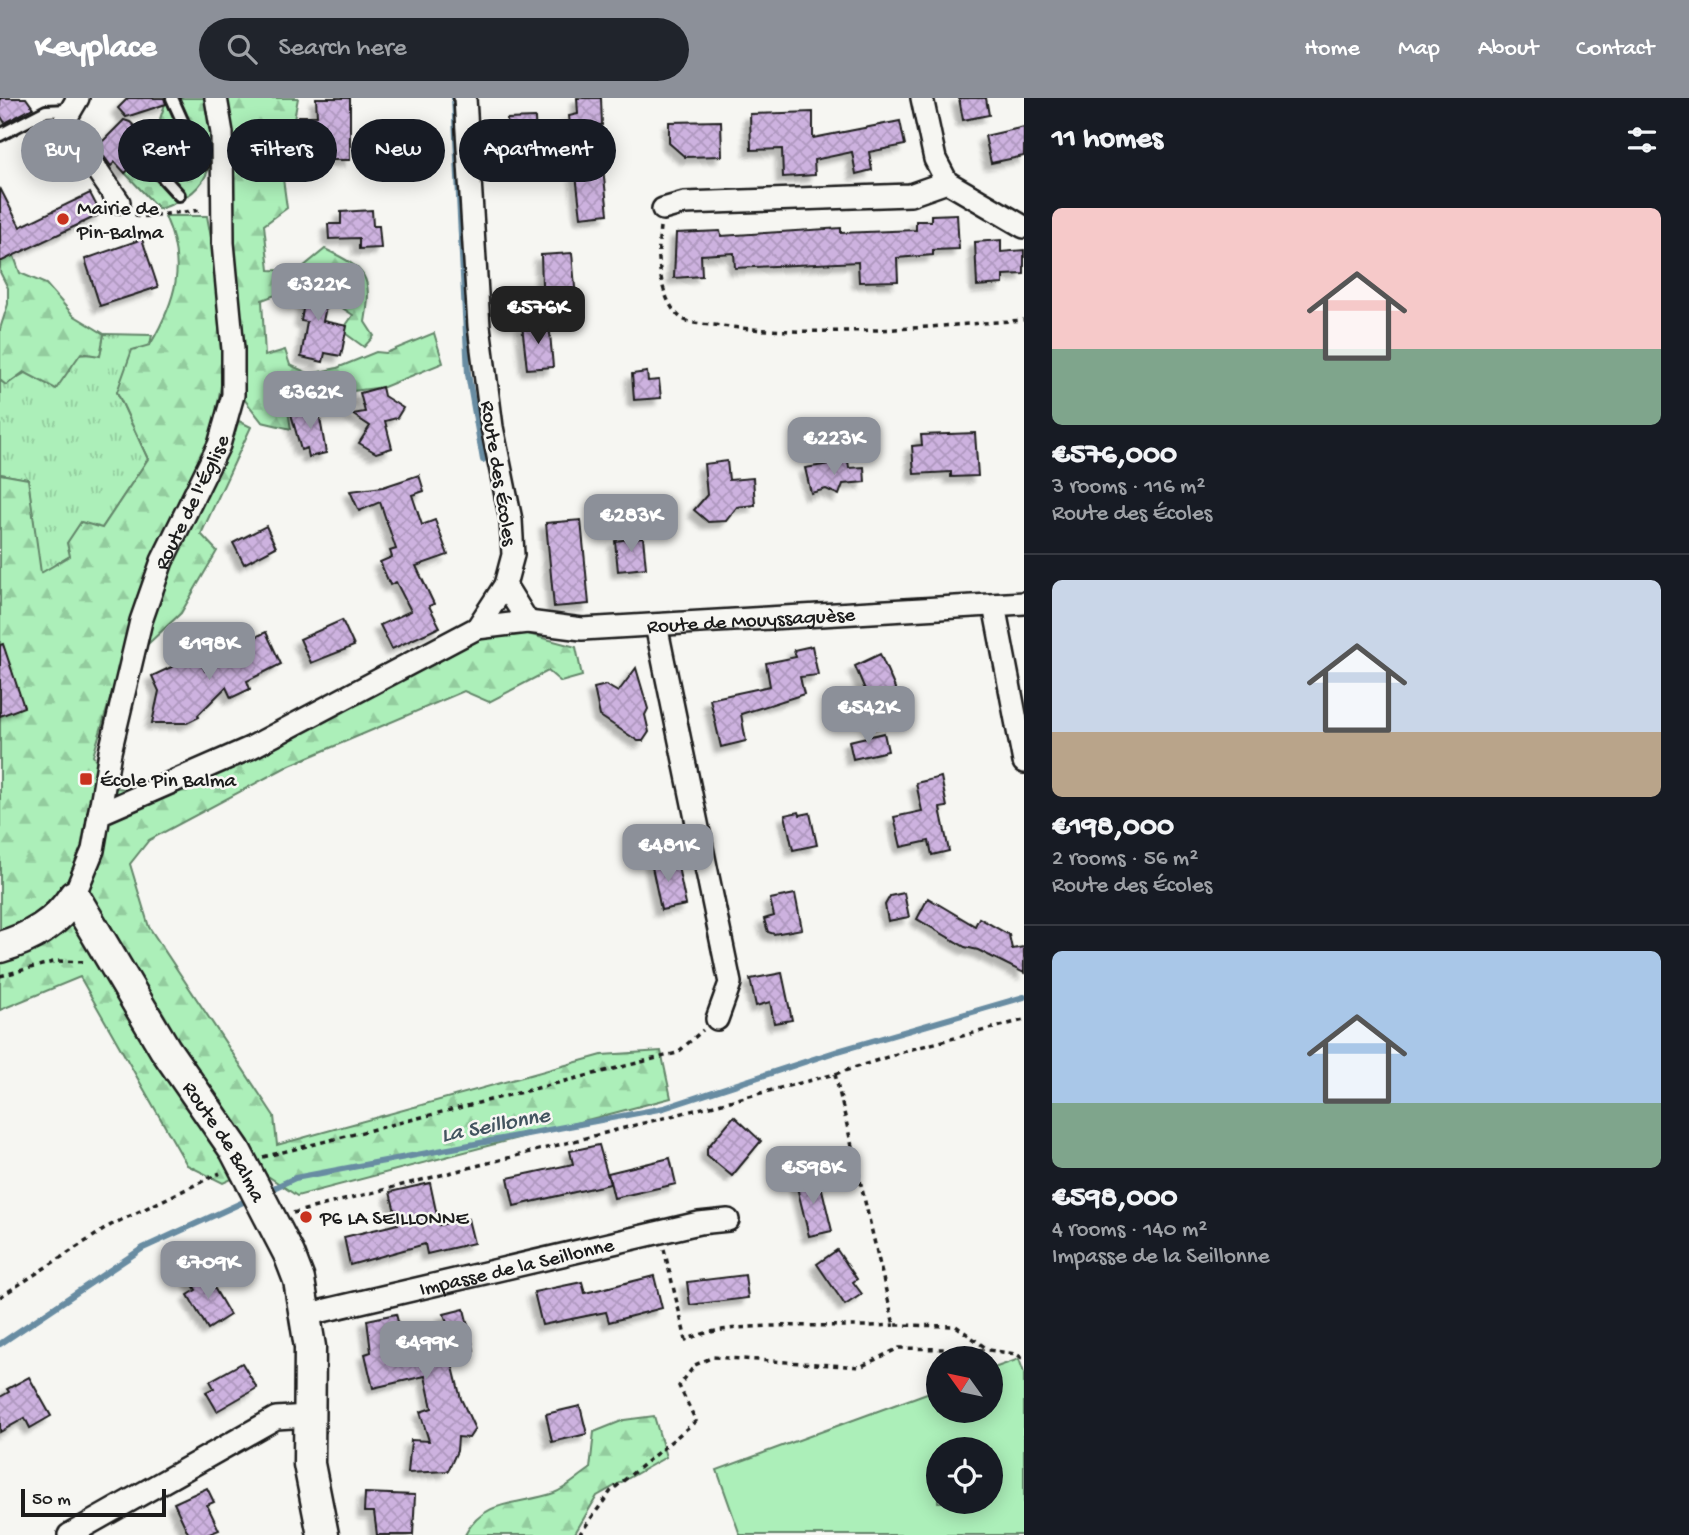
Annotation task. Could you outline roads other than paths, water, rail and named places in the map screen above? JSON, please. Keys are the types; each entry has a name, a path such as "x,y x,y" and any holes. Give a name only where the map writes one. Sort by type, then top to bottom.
{"street":[{"name":"Route de l'Église","path":"74,896 93,850 141,621 162,561 219,444 233,395 233,349 223,208 222,133 216,98"},
{"name":"Route des Écoles","path":"99,814 250,748 477,628 505,585 513,555 511,520 492,427 479,326 465,98"},
{"path":"922,98 935,159 947,182 1024,227"},
{"path":"73,104 64,122 119,202"},
{"path":"663,209 684,203 910,195 947,182"},
{"path":"505,585 528,622"},
{"name":"Route de Mouyssaguèse","path":"477,628 528,622 582,629 1024,603"},
{"path":"994,605 1024,762"},
{"path":"656,625 730,983 717,1019"},
{"path":"0,947 43,929 63,913 74,896"},
{"name":"Route de Balma","path":"74,896 237,1170 269,1215 299,1280 310,1363 309,1464 323,1535"},
{"name":"Impasse de la Seillonne","path":"305,1315 699,1223 729,1220"},
{"path":"69,1535 276,1418 308,1416"}],"lane":[{"path":"172,98 181,119"},
{"path":"0,135 46,111 73,104"},
{"path":"167,182 179,195"}],"waterway":[{"path":"454,98 468,374 483,460"},
{"name":"La Seillonne","path":"265,1192 295,1178 664,1108 838,1051 1024,997"},
{"name":"La Seillonne","path":"0,1344 143,1248 252,1198"}],"place":[{"name":"Mairie de Pin-Balma","path":"63,219"},
{"name":"École Pin Balma","path":"86,779"},
{"name":"P6 LA SEILLONNE","path":"306,1217"}]}
